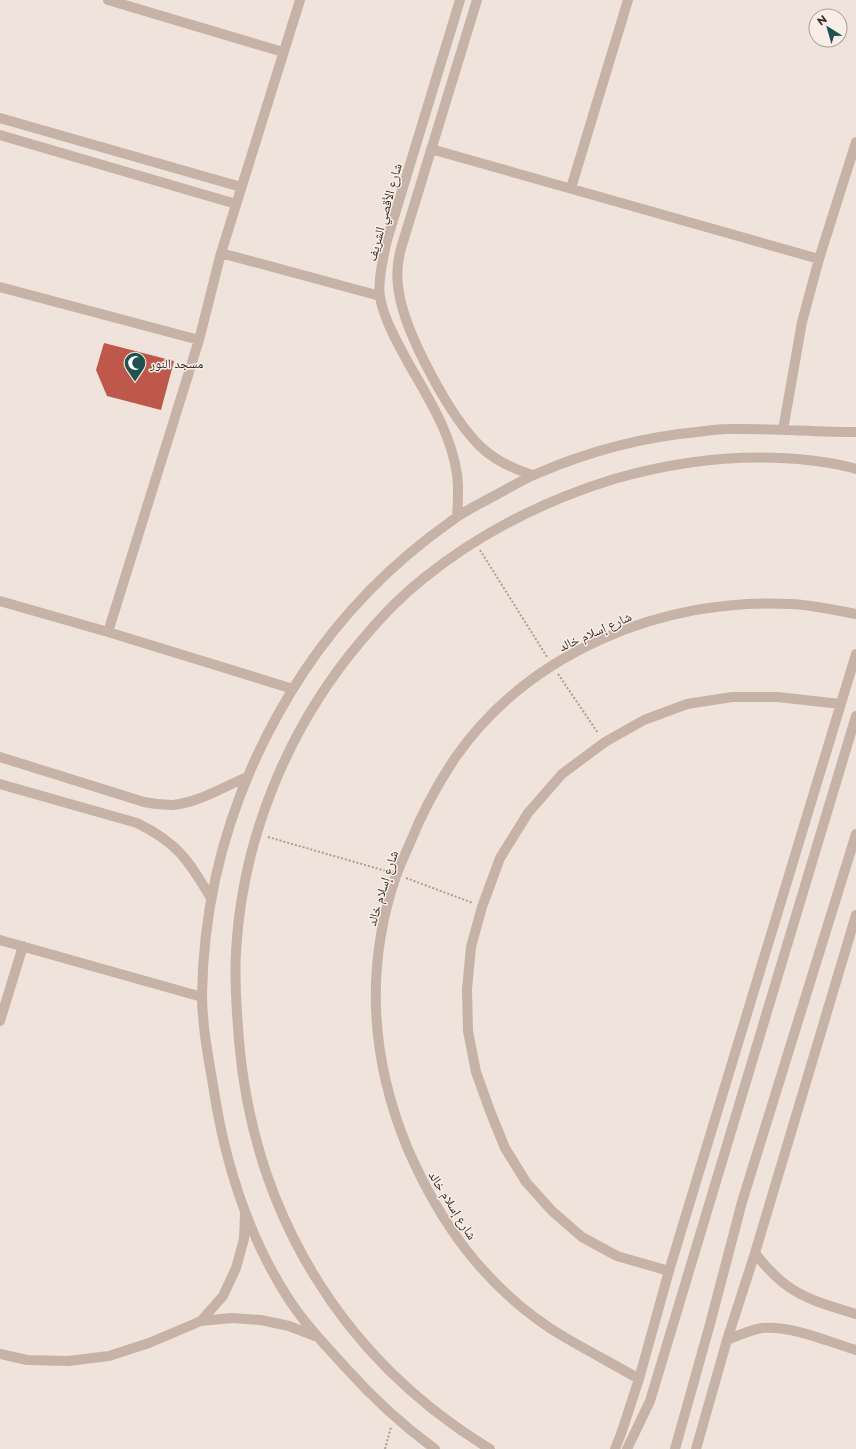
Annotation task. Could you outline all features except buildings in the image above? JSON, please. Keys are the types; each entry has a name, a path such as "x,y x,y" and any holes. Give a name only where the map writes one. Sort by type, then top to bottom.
{"street":[{"path":"108,0 283,52"},
{"path":"108,632 199,340 221,253 300,0"},
{"name":"شارع الأقصي الشريف","path":"457,517 457,475 447,434 397,342 386,316 380,296 382,261 387,240 460,0"},
{"name":"شارع الأقصي الشريف","path":"477,0 399,255 397,279 402,306 418,347 444,396 469,434 482,448 498,460 514,469 532,475"},
{"path":"571,188 628,0"},
{"path":"0,118 241,187"},
{"path":"0,136 236,204"},
{"path":"783,430 802,322 818,259 856,142"},
{"path":"431,149 818,259"},
{"path":"221,253 380,296"},
{"path":"1,290 199,340"},
{"path":"435,1449 394,1417 364,1388 316,1336 288,1298 262,1252 245,1209 225,1150 207,1049 202,997 211,898 225,839 247,777 263,740 293,689 319,650 352,609 389,571 457,517 532,475 569,461 620,445 672,434 724,429 856,432"},
{"path":"490,1449 440,1415 411,1392 384,1366 359,1338 336,1309 315,1278 280,1211 267,1176 256,1141 247,1104 241,1068 236,994 236,954 240,908 249,862 257,834 278,775 298,734 321,694 348,656 382,616 423,579 474,541 546,504 591,486 637,473 684,463 731,458 779,458 827,462 856,469"},
{"path":"0,601 108,632 293,689"},
{"name":"شارع إسلام خالد","path":"639,1379 564,1337 537,1319 513,1299 490,1277 449,1227 432,1200 418,1172 396,1117 388,1090 378,1037 376,982 378,954 384,921 396,874 432,795 456,757 484,722 511,697 552,665 583,648 616,633 649,621 719,606 791,604 826,608 856,614"},
{"path":"615,1449 639,1379 669,1271 856,654"},
{"path":"669,1271 617,1256 582,1237 552,1212 531,1188 505,1148 476,1072 468,1031 467,989 471,947 482,907 500,858 528,813 562,774 605,742 644,720 659,714 687,704 732,696 778,697 840,704"},
{"path":"627,1449 650,1401 856,716"},
{"path":"0,757 144,802 158,804 172,805 185,802 247,777"},
{"path":"0,784 137,823 155,832 172,844 186,858 211,898"},
{"path":"675,1449 742,1202 856,834"},
{"path":"696,1449 727,1340 755,1253 856,915"},
{"path":"0,940 202,997"},
{"path":"0,1021 23,946"},
{"path":"201,1322 223,1296 236,1268 244,1239 245,1209"},
{"path":"755,1253 776,1277 795,1292 812,1301 856,1314"},
{"path":"0,1354 27,1360 68,1362 109,1356 149,1343 201,1322 232,1318 261,1320 289,1326 316,1336"},
{"path":"727,1340 744,1332 780,1328 856,1350"}],"path":[{"path":"474,541 552,665 605,742"},
{"path":"257,834 396,874 482,907"},
{"path":"385,1449 394,1417"}],"place":[{"name":"مسجد النور","path":"135,382"}]}
